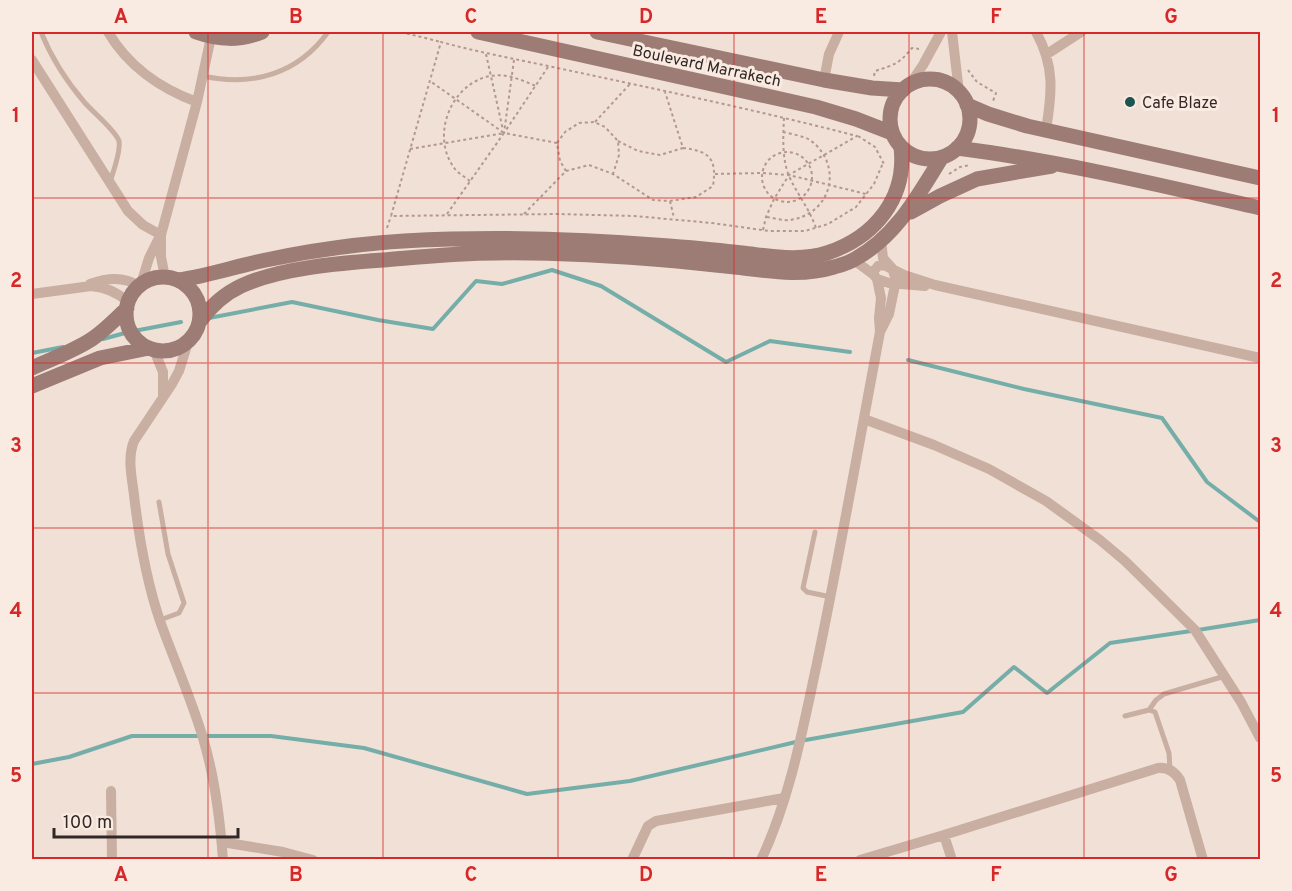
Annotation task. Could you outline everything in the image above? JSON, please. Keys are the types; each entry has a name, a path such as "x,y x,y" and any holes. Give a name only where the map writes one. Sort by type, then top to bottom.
{"street":[{"path":"108,32 119,48 141,71 168,90 197,102"},
{"path":"196,32 211,37 231,39 262,32"},
{"name":"Boulevard Marrakech","path":"478,32 816,106 859,128 892,133"},
{"name":"Boulevard Marrakech","path":"597,32 620,34 824,80 872,87 906,87 920,80 931,79 951,85 959,92"},
{"path":"824,80 829,54 839,32"},
{"path":"941,32 892,105 890,124 892,133 901,147 916,157 924,159 942,157 957,148 963,141 969,124 967,105 959,92 952,32"},
{"path":"1036,32 1047,54 1051,75 1046,130"},
{"path":"1047,54 1081,32"},
{"path":"163,397 163,372 151,349 136,339 131,332 128,324 128,305 131,296 140,285 149,258 161,235 197,102 211,37"},
{"path":"32,60 122,203 135,219 161,235"},
{"path":"967,105 1028,126 1260,178"},
{"path":"140,285 153,278 212,274 264,260 302,253 376,243 451,238 580,240 681,247 774,257 813,256 849,244 878,221 889,208 899,185 902,164 901,147"},
{"path":"957,148 1058,164 1260,208"},
{"path":"200,321 213,304 248,283 295,271 362,261 468,254 528,253 643,258 795,273 824,270 854,260 881,240 913,205 942,157"},
{"path":"903,217 977,179 1058,164"},
{"path":"161,235 161,256 171,278 184,283 194,293 200,306 200,321 188,342 179,371 134,441 130,460 138,533 147,575 160,620 211,767 219,808 223,860"},
{"path":"760,860 774,828 800,741 831,597 880,332 888,314 895,284 892,268 883,258 881,240"},
{"path":"854,260 884,282 935,285"},
{"path":"880,332 881,298 874,271 880,265 884,265 935,285 1260,358"},
{"path":"84,286 116,278 140,285"},
{"path":"32,294 91,285 114,291 128,305"},
{"path":"32,368 93,339 128,305"},
{"path":"32,386 100,358 151,349 168,351 188,342"},
{"path":"864,419 934,445 988,469 1027,490 1074,520 1125,561 1194,630 1225,676 1260,738"},
{"path":"860,860 1165,767 1178,777 1182,786 1203,860"},
{"path":"111,791 112,860"},
{"path":"632,860 648,826 656,821 784,798"},
{"path":"944,835 952,860"},
{"path":"222,842 283,852 313,860"}],"lane":[{"path":"41,32 72,87 117,137 119,146 110,184"},
{"path":"203,76 230,81 250,80 269,75 294,64 305,56 328,32"},
{"path":"159,502 168,554 184,603 179,614 160,620"},
{"path":"814,532 802,588 807,592 831,597"},
{"path":"1149,710 1164,694 1225,676"},
{"path":"1125,716 1149,710 1157,714 1169,753 1170,770"}],"path":[{"path":"401,32 486,54 784,118 859,128 874,147 883,164"},
{"path":"441,42 390,216 524,214 624,216 763,230 806,231 828,224 856,207 874,184 883,164"},
{"path":"872,87 875,71 894,65 912,48 930,51"},
{"path":"486,54 504,133"},
{"path":"954,54 964,58 968,70 978,82 996,93 988,114"},
{"path":"504,133 514,60"},
{"path":"446,215 549,67"},
{"path":"470,181 457,172 449,160 445,143 445,120 456,99 470,84 491,76 512,76 536,86"},
{"path":"430,81 504,133"},
{"path":"594,122 630,84"},
{"path":"665,92 683,148"},
{"path":"784,118 784,152 789,175 811,213 816,228"},
{"path":"524,214 566,171 589,165 613,174 653,200 670,201 696,197 713,186 715,174 710,159 700,150 683,148 660,155 638,151 618,141 605,127 594,122 579,123 565,132 557,143 560,161 566,171"},
{"path":"763,230 765,217 789,175 824,154 859,128"},
{"path":"765,217 789,220 811,213 823,201 829,184 830,170 824,154 809,139 783,132"},
{"path":"410,149 504,133 557,143"},
{"path":"613,174 619,155 618,141"},
{"path":"929,177 939,180 960,167 980,163 982,152"},
{"path":"778,153 797,153 809,164 813,181 802,198 784,202 774,199 767,192 762,173 767,161 778,153"},
{"path":"883,164 902,164"},
{"path":"715,174 789,175 866,194"},
{"path":"670,201 674,220"}],"waterway":[{"path":"209,318 292,302 433,329 476,281 502,284 552,270 601,286 726,362 770,341 850,352"},
{"path":"134,331 181,322"},
{"path":"103,339 125,333"},
{"path":"32,353 63,347"},
{"path":"908,360 1024,389 1162,418 1207,482 1260,522"},
{"path":"1198,630 1260,620"},
{"path":"32,764 69,757 132,736 271,736 364,748 527,794 630,781 800,741 963,712 1014,667 1047,693 1110,643 1191,631"}],"place":[{"name":"Cafe Blaze","path":"1130,102"}]}
